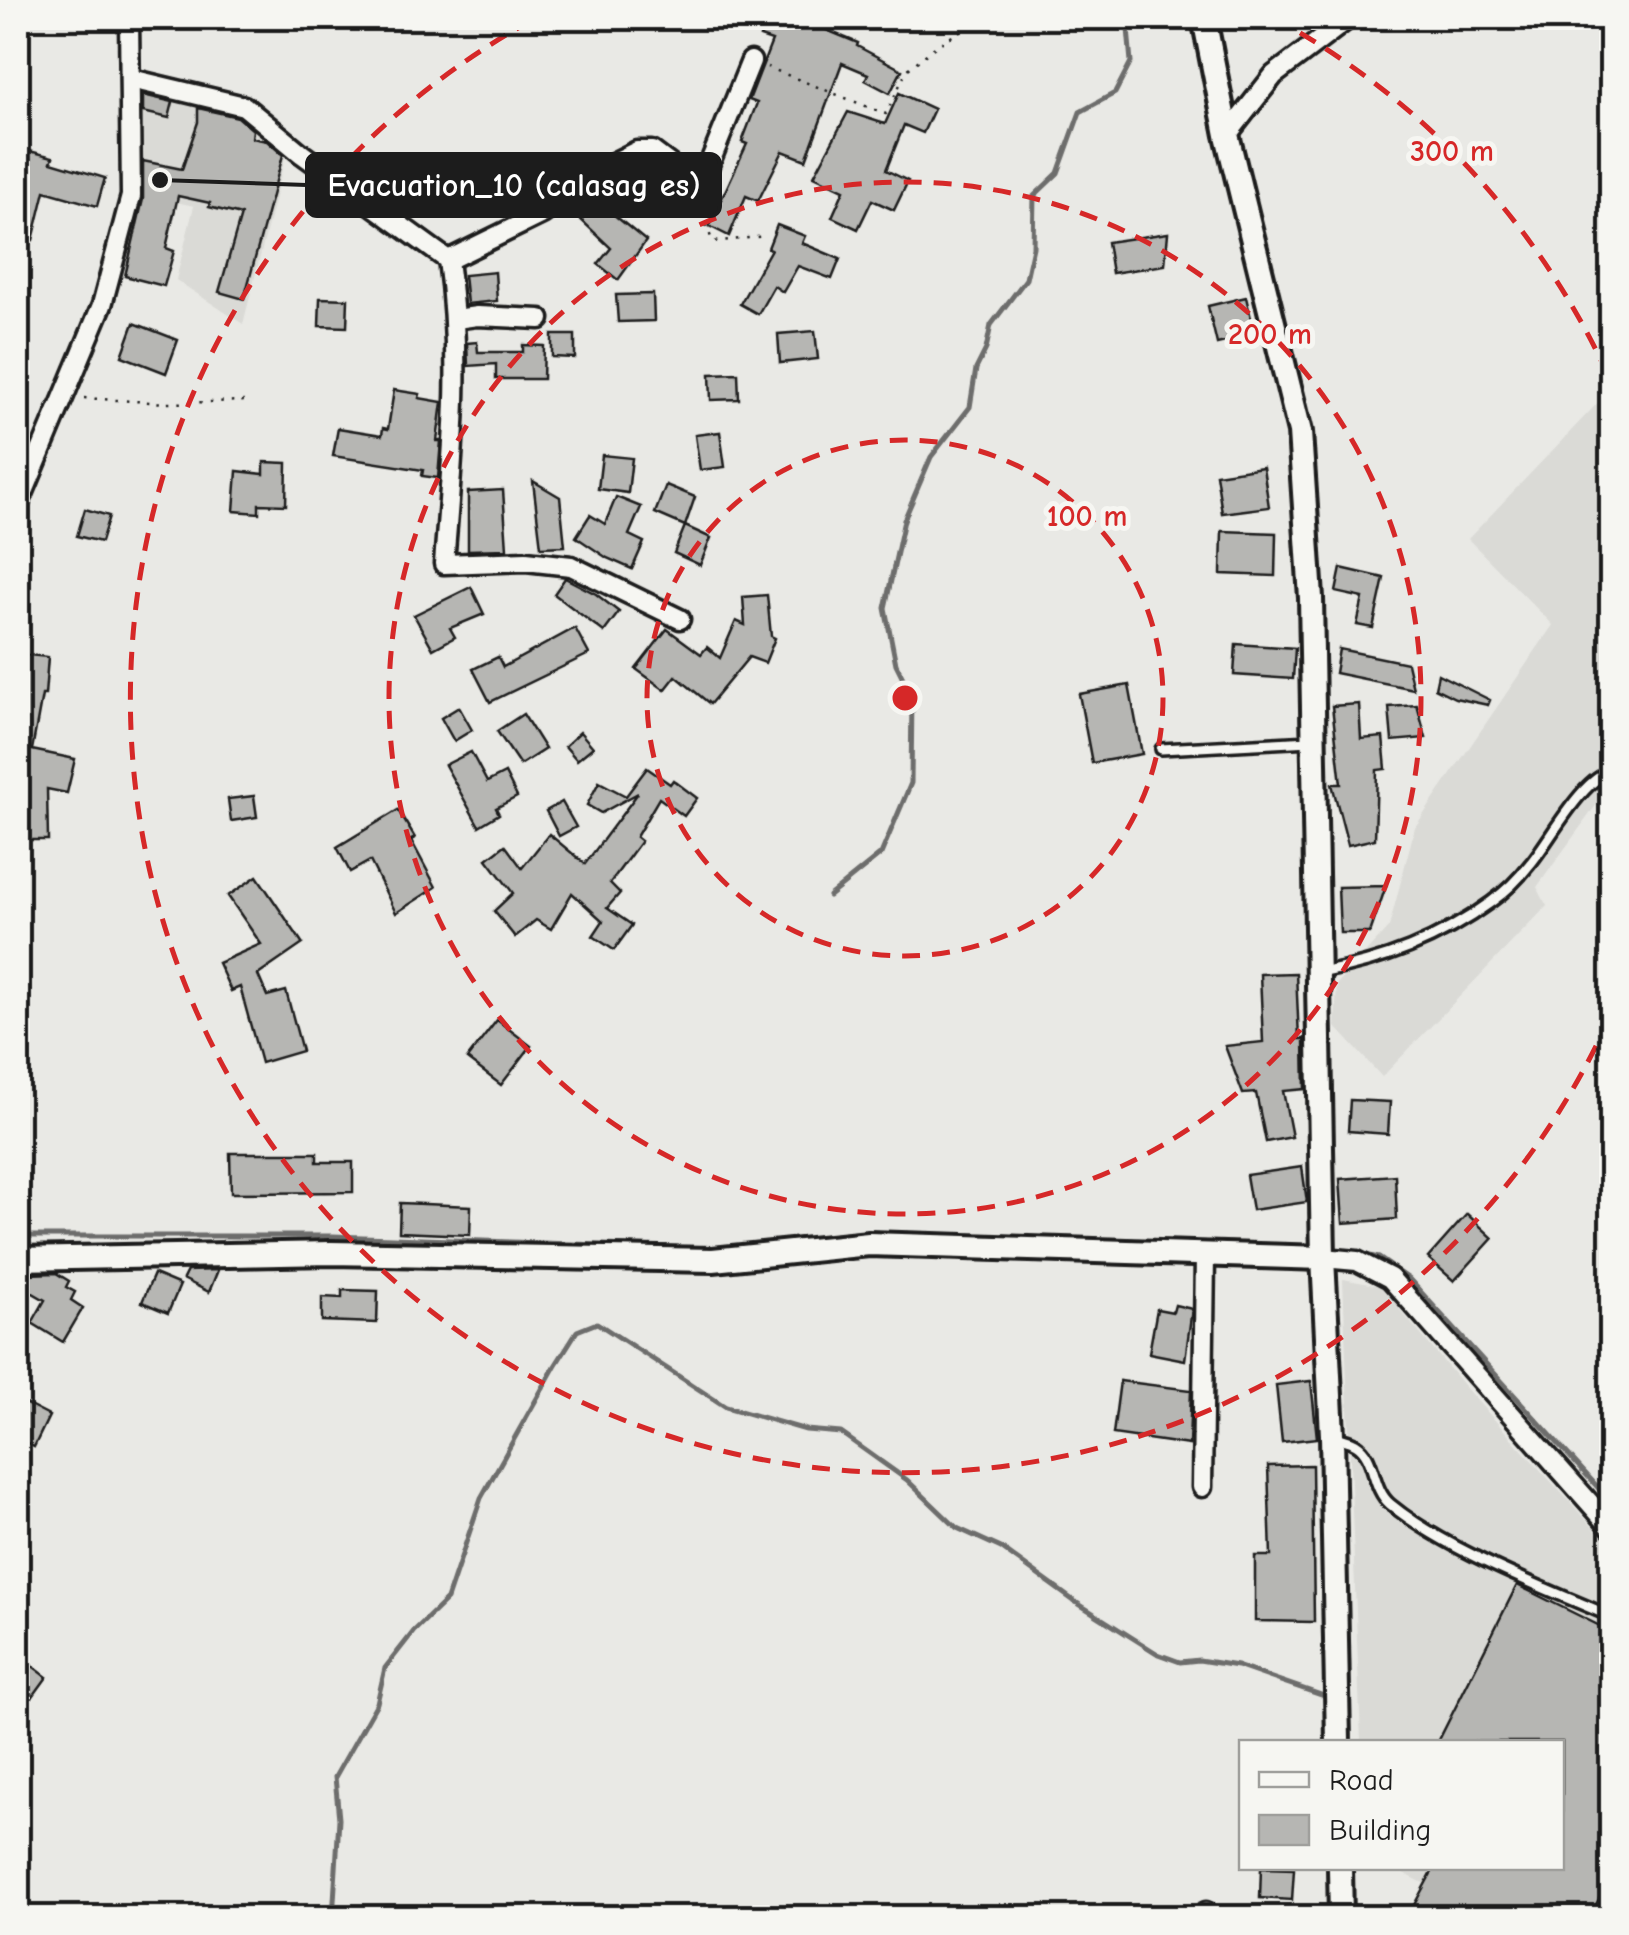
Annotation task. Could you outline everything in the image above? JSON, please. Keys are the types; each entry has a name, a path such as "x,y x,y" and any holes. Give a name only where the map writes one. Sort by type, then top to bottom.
{"street":[{"path":"18,506 102,305 131,196 129,18"},
{"path":"1204,18 1227,135 1300,432 1311,598 1323,1258 1332,1435 1338,1740"},
{"path":"1227,135 1274,75 1349,18"},
{"path":"448,260 542,214 613,163 637,151 652,152 700,187 751,61"},
{"path":"131,79 244,106 302,154 448,260 456,319 458,380 444,564 526,561 572,566 680,619"},
{"path":"456,319 540,319"},
{"path":"18,1259 331,1253 713,1260 869,1244 1358,1261 1390,1278 1612,1528"},
{"path":"1202,1487 1205,1256"},
{"path":"1340,1870 1342,1918"}],"lane":[{"path":"1160,749 1314,741"},
{"path":"1319,973 1380,961 1447,931 1494,900 1529,866 1588,786 1612,772"},
{"path":"1332,1435 1356,1444 1366,1454 1375,1483 1387,1501 1422,1525 1496,1565 1612,1617"}],"path":[{"path":"751,61 886,114 906,70 982,18"},
{"path":"700,187 703,218 713,242 766,236"},
{"path":"63,398 167,403 248,401"}],"shaded area":[{"path":"137,82 256,117 288,146 243,324 176,280 194,206 136,193"},
{"path":"1611,389 1611,791 1610,786 1537,887 1547,906 1382,1077 1335,1026 1337,984 1389,927 1415,827 1553,625 1468,539"},
{"path":"1343,1279 1380,1286 1470,1393 1611,1547 1611,1917 1492,1917 1397,1870 1564,1870 1564,1740 1361,1740"}],"building":[{"path":"766,18 828,18 824,29 858,43 857,46 902,70 890,93 865,80 868,74 842,63 806,160 783,151 758,201 746,196 729,236 709,226 747,144 742,142 757,103 749,100 772,41 760,37"},
{"path":"899,93 934,109 923,133 904,125 886,170 908,181 894,210 872,200 858,229 832,217 844,190 814,176 848,112 885,124"},
{"path":"143,95 173,102 169,118 143,112"},
{"path":"198,108 238,117 253,130 252,138 267,141 283,155 244,299 219,292 241,215 178,196 166,248 174,251 164,286 125,276 143,199 143,161 182,169 198,122"},
{"path":"18,148 105,178 97,206 45,191 33,240 18,238"},
{"path":"617,181 631,194 613,214 646,241 618,280 598,264 611,248 577,216"},
{"path":"777,225 805,236 802,243 840,259 832,279 798,266 783,292 774,286 758,314 740,304 771,249 768,248"},
{"path":"1168,233 1165,265 1112,273 1107,242"},
{"path":"495,272 497,301 467,304 464,275"},
{"path":"653,294 654,321 618,322 616,295"},
{"path":"1246,297 1255,335 1217,344 1208,306"},
{"path":"320,298 348,299 347,327 319,326"},
{"path":"134,323 178,340 166,373 122,356"},
{"path":"815,331 818,359 780,363 778,334"},
{"path":"552,335 575,335 575,358 552,357"},
{"path":"477,342 478,352 523,352 523,345 544,346 543,379 496,379 496,364 468,366 467,343"},
{"path":"738,373 739,399 711,400 710,374"},
{"path":"394,390 442,402 438,478 422,476 423,470 333,456 338,428 382,435 383,428 388,429"},
{"path":"720,432 725,467 700,470 695,435"},
{"path":"602,455 632,458 628,493 598,489"},
{"path":"264,462 287,463 286,505 259,504 259,513 234,511 237,471 264,474"},
{"path":"1263,467 1269,507 1222,513 1216,474"},
{"path":"533,481 560,497 565,546 541,547"},
{"path":"666,485 695,497 685,526 655,513"},
{"path":"503,490 507,549 468,550 468,492"},
{"path":"616,497 641,507 629,535 644,542 632,569 576,537 590,515 605,524"},
{"path":"85,509 109,516 101,542 77,536"},
{"path":"685,526 711,538 700,565 674,553"},
{"path":"1222,531 1276,533 1275,576 1221,574"},
{"path":"1341,568 1384,578 1373,628 1357,625 1363,598 1336,592"},
{"path":"565,578 619,612 604,632 554,594"},
{"path":"471,587 484,614 450,628 455,637 433,649 414,615"},
{"path":"767,595 771,636 775,638 765,663 749,657 710,704 676,676 665,690 636,669 667,629 701,654 707,647 720,658 736,621 745,625 743,597"},
{"path":"575,628 589,654 490,702 473,669 498,657 503,667"},
{"path":"1236,644 1295,648 1293,679 1234,675"},
{"path":"1339,649 1407,663 1413,689 1335,673"},
{"path":"18,654 48,657 45,695 32,750 75,759 67,793 47,789 48,840 18,840"},
{"path":"1438,674 1490,700 1488,705 1455,698 1435,688"},
{"path":"1129,685 1142,754 1092,763 1079,694"},
{"path":"1359,704 1361,739 1383,737 1386,769 1377,770 1375,839 1348,845 1332,784 1341,784 1332,706"},
{"path":"1417,705 1426,738 1392,741 1389,707"},
{"path":"459,707 472,730 454,741 441,718"},
{"path":"523,714 545,749 520,765 497,731"},
{"path":"580,732 593,747 577,760 565,746"},
{"path":"471,752 487,782 505,773 517,797 496,808 499,814 479,826 445,765"},
{"path":"647,768 670,784 673,780 697,798 684,816 659,798 636,837 641,841 610,883 620,893 607,908 632,925 614,950 593,936 603,921 572,893 551,929 536,920 515,937 494,911 513,893 487,859 505,845 522,868 549,834 585,864 638,793 601,813 587,805 599,782 626,796"},
{"path":"254,796 257,817 231,821 228,799"},
{"path":"562,802 576,827 559,836 546,811"},
{"path":"398,810 436,887 396,913 370,861 350,872 337,847"},
{"path":"257,876 303,944 258,975 267,996 286,991 302,1051 261,1063 240,987 231,991 218,963 261,944 228,896"},
{"path":"1386,886 1370,933 1340,933 1338,887"},
{"path":"1296,973 1305,1089 1283,1091 1292,1137 1266,1142 1256,1093 1243,1094 1225,1046 1263,1042 1260,974"},
{"path":"497,1020 531,1046 501,1085 467,1059"},
{"path":"1350,1100 1390,1102 1388,1134 1348,1131"},
{"path":"230,1153 317,1153 317,1162 353,1162 353,1192 231,1193"},
{"path":"1302,1167 1307,1202 1252,1210 1246,1175"},
{"path":"1395,1175 1397,1219 1343,1223 1340,1179"},
{"path":"400,1203 471,1206 470,1235 399,1232"},
{"path":"1467,1214 1493,1238 1454,1281 1428,1258"},
{"path":"218,1270 209,1292 183,1279 187,1271"},
{"path":"56,1273 69,1281 66,1287 75,1292 71,1300 83,1308 63,1342 32,1323 45,1300 21,1286 28,1274"},
{"path":"154,1274 180,1285 168,1313 142,1302"},
{"path":"342,1290 378,1291 377,1323 322,1321 322,1297 342,1298"},
{"path":"1175,1305 1192,1309 1185,1360 1149,1353 1157,1309 1173,1312"},
{"path":"1120,1381 1191,1390 1189,1445 1113,1434"},
{"path":"1311,1381 1317,1438 1282,1442 1276,1385"},
{"path":"18,1400 49,1416 34,1447 18,1439"},
{"path":"1312,1465 1314,1622 1255,1621 1255,1556 1271,1556 1268,1466"},
{"path":"1517,1585 1612,1632 1612,1874 1589,1918 1407,1918 1433,1870 1564,1870 1564,1740 1439,1740"},
{"path":"18,1655 47,1677 18,1717"},
{"path":"1261,1870 1294,1870 1292,1900 1260,1898"}],"waterway":[{"path":"829,896 881,854 911,783 912,696 896,664 885,608 904,520 931,457 970,407 976,369 986,349 991,325 1026,279 1033,247 1034,196 1058,173 1080,112 1115,93 1131,62 1127,18"},
{"path":"18,1236 332,1236 723,1249"},
{"path":"1335,1249 1350,1252"},
{"path":"1361,1254 1379,1258 1409,1279 1612,1503"},
{"path":"333,1918 339,1819 335,1777 377,1703 385,1668 414,1631 447,1599 481,1498 555,1366 577,1331 597,1323 726,1407 806,1430 841,1433 907,1480 957,1528 1001,1548 1074,1601 1158,1654 1180,1662 1199,1660 1237,1666 1327,1697"}],"place":[{"name":"Evacuation_10 (calasag es)","path":"160,180"}]}
